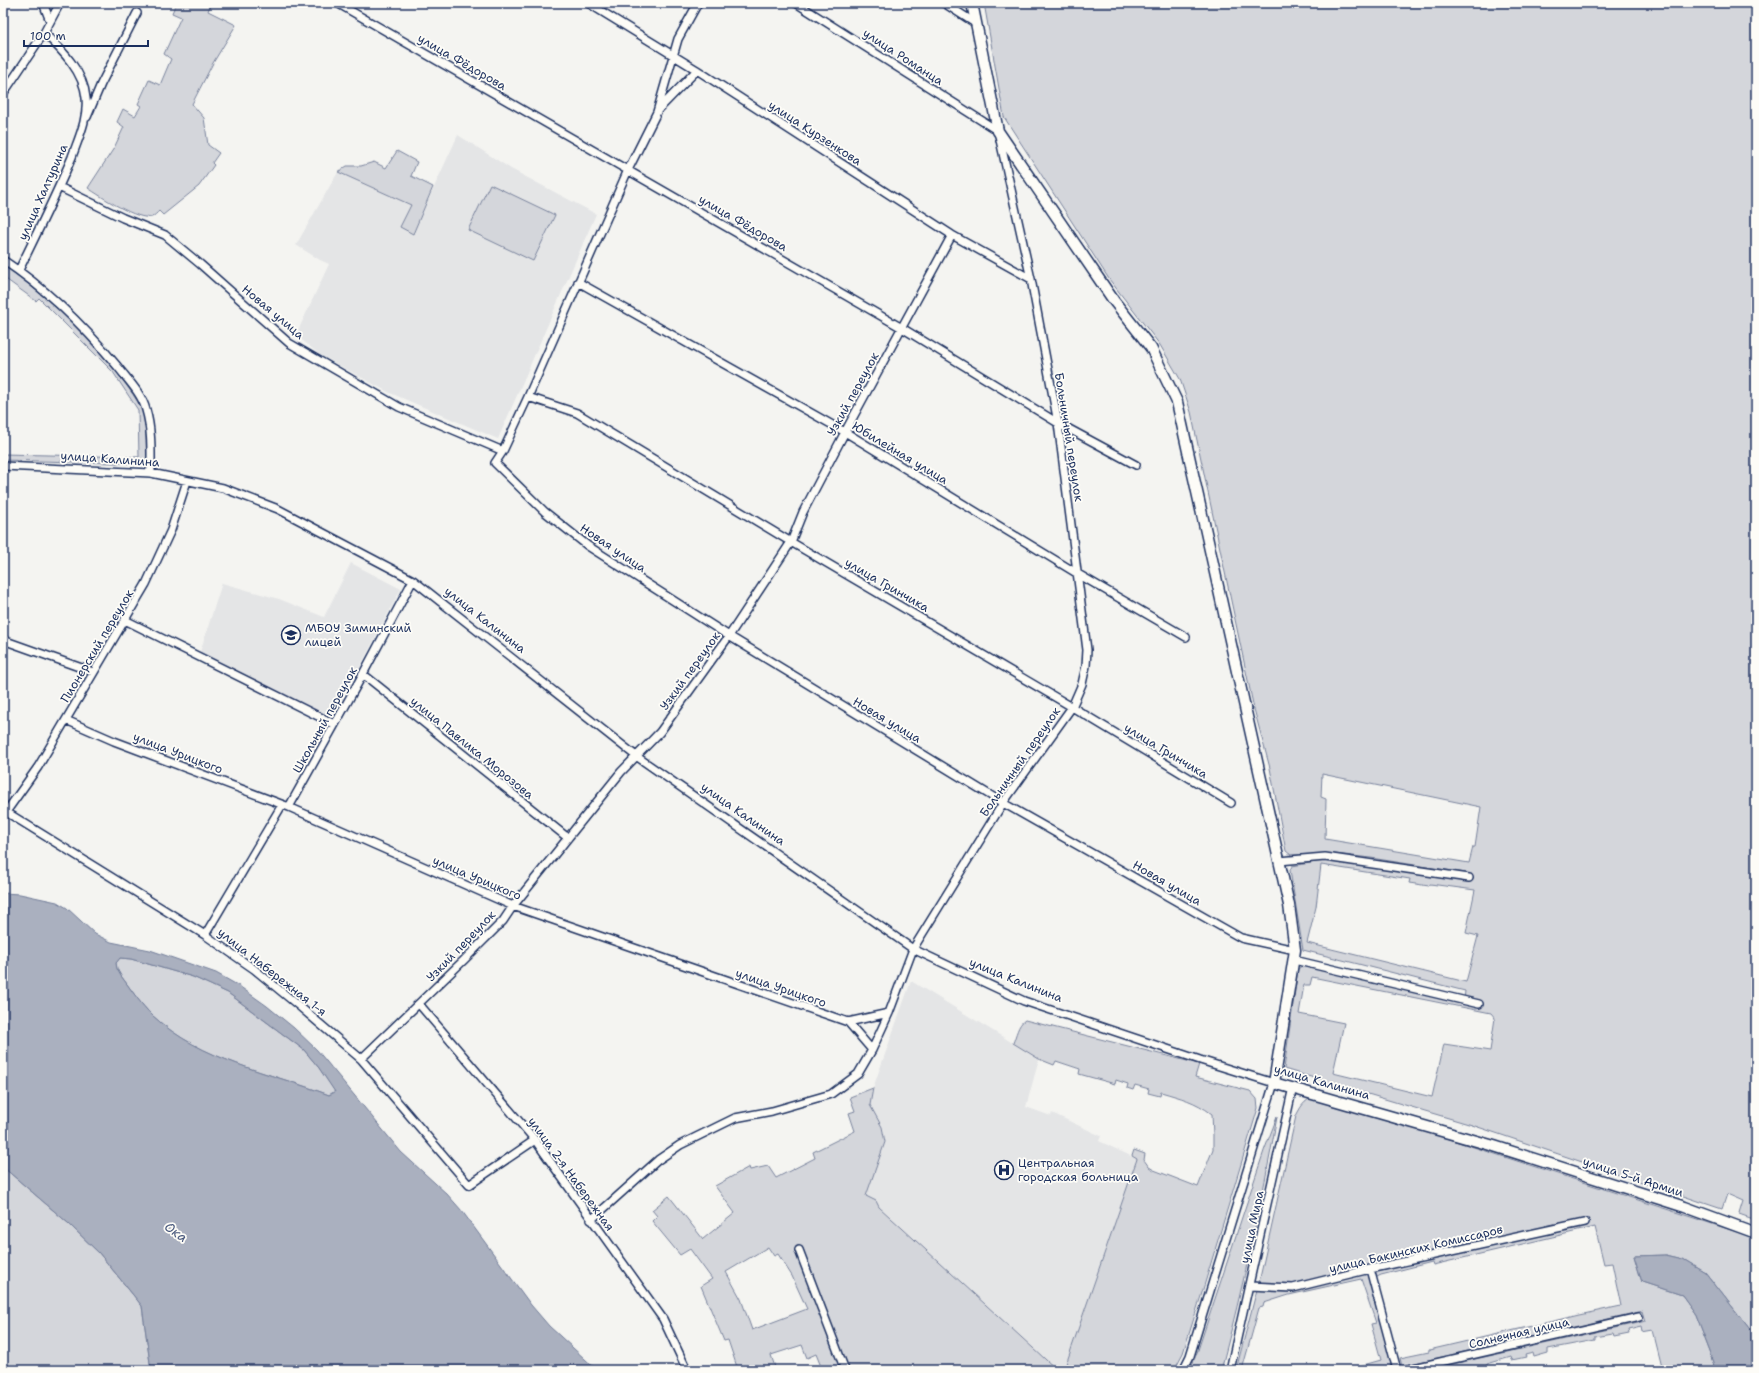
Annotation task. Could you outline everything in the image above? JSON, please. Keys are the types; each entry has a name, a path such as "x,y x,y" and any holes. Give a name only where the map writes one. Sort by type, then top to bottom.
{"street":[{"path":"43,3 50,21"},
{"path":"3,94 44,32 60,3"},
{"name":"улица Фёдорова","path":"337,3 902,328 1058,423 1136,465"},
{"name":"улица Курзенкова","path":"588,3 674,55 952,235 1031,279"},
{"path":"503,451 628,170 657,112 678,39 698,3"},
{"name":"улица Романца","path":"796,3 998,131"},
{"path":"944,3 975,23"},
{"path":"972,3 998,131 1114,301 1151,348 1177,402 1289,905 1294,955 1274,1082 1190,1356 1183,1370"},
{"name":"улица Халтурина","path":"18,270 59,188 101,84 137,13"},
{"name":"улица Халтурина","path":"44,32 63,51 83,86 86,98 86,122"},
{"path":"657,112 697,70"},
{"name":"Больничный переулок","path":"591,1220 658,1160 680,1144 735,1118 772,1111 831,1094 858,1074 872,1050 889,1013 913,949 1003,803 1072,707 1082,684 1086,666 1087,650 1058,423 1031,279 998,131"},
{"name":"Новая улица","path":"59,188 123,218 165,235 200,264 288,343 399,407 503,451 495,463 545,512 588,546 729,636 1003,803 1241,938 1294,955 1479,1004"},
{"name":"Узкий переулок","path":"361,1060 420,1004 503,921 513,906 621,772 660,732 729,636 791,542 803,512 952,235"},
{"path":"3,260 46,292 93,336 130,382 143,401 147,411 150,437 151,473"},
{"name":"Юбилейная улица","path":"578,282 845,432 1078,574 1186,637"},
{"name":"улица Гринчика","path":"528,397 577,413 791,542 1072,707 1231,804"},
{"name":"улица Калинина","path":"3,466 151,473 223,488 278,509 413,580 636,756 913,949 1024,1001 1200,1060 1500,1148"},
{"name":"Пионерский переулок","path":"5,811 38,767 146,584 171,530 187,481"},
{"name":"Школьный переулок","path":"205,934 286,806 363,674 413,580"},
{"path":"125,620 334,724"},
{"path":"3,640 93,672"},
{"name":"улица Павлика Морозова","path":"363,674 568,838"},
{"name":"улица Урицкого","path":"66,720 114,741 286,806 513,906 848,1022"},
{"name":"улица Набережная 1-я","path":"5,811 205,934 254,970 361,1060 469,1185 535,1140"},
{"path":"1279,861 1325,856 1469,878"},
{"name":"улица 2-я Набережная","path":"420,1004 535,1140 591,1220 664,1319 687,1370"},
{"path":"872,1050 848,1022 889,1013"},
{"name":"улица Мира","path":"1230,1370 1250,1286 1293,1087"},
{"name":"улица 5-й Армии","path":"1500,1148 1685,1207 1756,1233"},
{"name":"улица Бакинских Комиссаров","path":"1250,1286 1293,1288 1370,1269 1585,1222"},
{"path":"799,1250 845,1370"},
{"path":"1370,1269 1397,1370"},
{"name":"Солнечная улица","path":"1405,1370 1639,1317"}],"shaded area":[{"path":"176,3 211,3 208,11 236,25 213,63 192,104 204,118 208,145 219,153 212,163 214,165 199,186 163,215 159,211 152,217 146,217 129,212 119,207 88,188 114,148 124,127 117,122 123,109 135,116 141,106 138,104 149,80 160,85 171,59 164,54 181,17 172,13"},
{"path":"984,3 1756,3 1756,1220 1739,1214 1743,1201 1727,1194 1722,1209 1472,1125 1284,1069 1298,969 1303,965 1464,1000 1465,991 1303,950 1290,870 1292,866 1328,860 1471,880 1472,874 1371,858 1335,854 1291,855 1286,851 1270,768 1254,709 1191,412 1180,379 1160,345 1109,279 1004,117","holes":["1322,774 1481,807 1475,847 1473,847 1469,863 1325,839 1326,799 1321,797","1321,865 1410,879 1409,883 1429,886 1430,884 1475,890 1466,933 1478,936 1466,982 1307,943 1316,907","1312,977 1491,1013 1495,1018 1490,1051 1444,1044 1432,1097 1333,1073 1344,1023 1299,1014 1304,985 1310,985"]},
{"path":"458,135 511,169 596,214 498,439 388,392 320,355 296,335 329,264 296,245 338,172 411,205 413,233"},
{"path":"397,151 417,162 411,176 433,187 413,234 400,227 411,205 338,172 347,166 361,166 374,162 386,168"},
{"path":"490,184 555,215 533,261 468,230"},
{"path":"3,265 36,290 82,332 122,379 135,398 144,416 147,464 3,460 3,454 139,457 138,410 113,372 39,298 36,301 3,277"},
{"name":"МБОУ Зиминский лицей","path":"351,563 401,589 336,712 325,716 200,652 222,583 279,599 324,617"},
{"path":"120,958 131,959 193,977 228,993 304,1050 335,1091 329,1095 236,1064 192,1044 172,1031 144,1007 117,969 116,963"},
{"name":"Центральная городская больница","path":"911,981 1039,1059 1026,1107 1051,1116 1052,1113 1101,1136 1099,1141 1137,1159 1064,1370 1057,1370 879,1207 876,1201 865,1196 885,1142 882,1127 870,1105 873,1088"},
{"path":"1025,1020 1199,1064 1195,1077 1250,1091 1257,1099 1258,1108 1201,1296 1183,1353 1174,1370 1064,1370 1137,1159 1132,1156 1134,1150 1145,1154 1144,1160 1149,1167 1154,1170 1198,1187 1213,1149 1212,1114 1200,1106 1181,1098 1161,1092 1160,1096 1148,1093 1149,1089 1135,1085 1133,1090 1127,1088 1128,1084 1116,1080 1115,1084 1079,1074 1080,1069 1056,1061 1054,1065 1039,1059 1013,1043 1019,1027"},
{"path":"873,1088 870,1105 882,1127 885,1142 866,1196 876,1201 879,1207 1057,1370 833,1370 831,1366 822,1369 816,1354 807,1358 802,1345 771,1355 776,1370 738,1370 728,1340 724,1341 701,1286 712,1279 690,1249 680,1255 652,1221 657,1216 652,1210 669,1196 703,1239 735,1213 715,1186 749,1167 750,1170 768,1166 776,1178 815,1158 813,1152 855,1131 849,1113 855,1111 850,1097","holes":["768,1247 774,1256 778,1254 792,1276 807,1309 752,1330 741,1299 726,1272"]},
{"path":"1314,1097 1756,1238 1756,1337 1705,1272 1683,1259 1666,1255 1634,1256 1642,1282 1682,1295 1695,1313 1717,1370 1663,1370 1653,1330 1642,1332 1641,1327 1628,1330 1629,1334 1614,1337 1613,1334 1595,1337 1595,1340 1548,1349 1548,1353 1534,1357 1533,1353 1525,1355 1526,1357 1512,1360 1511,1357 1487,1364 1487,1367 1474,1370 1426,1370 1646,1321 1643,1311 1402,1366 1400,1358 1429,1352 1429,1350 1621,1306 1612,1263 1604,1264 1595,1227 1433,1265 1432,1262 1381,1275 1375,1278 1392,1361 1388,1370 1346,1370 1381,1360 1371,1324 1376,1323 1361,1279 1289,1295 1264,1303 1263,1307 1259,1308 1242,1370 1236,1370 1260,1278 1296,1116 1305,1102"},
{"path":"1277,1117 1252,1244 1221,1370 1190,1370 1264,1151"},
{"path":"3,1167 68,1223 99,1253 142,1306 151,1370 3,1370"}],"water":[{"name":"Ока","path":"3,893 20,894 57,902 67,908 95,934 111,942 150,950 216,973 239,986 267,1006 294,1028 317,1050 401,1152 447,1194 462,1211 531,1305 549,1326 597,1370 151,1370 142,1306 99,1253 68,1223 3,1167","holes":["120,958 131,959 193,977 228,993 304,1050 319,1068 335,1092 329,1095 237,1064 214,1055 172,1031 144,1007 117,969 116,963"]},
{"path":"1666,1255 1683,1259 1705,1272 1756,1337 1756,1370 1717,1370 1695,1313 1682,1295 1642,1282 1634,1256"}],"place":[{"name":"МБОУ Зиминский лицей","path":"291,635"},
{"name":"Центральная городская больница","path":"1004,1170"}]}
